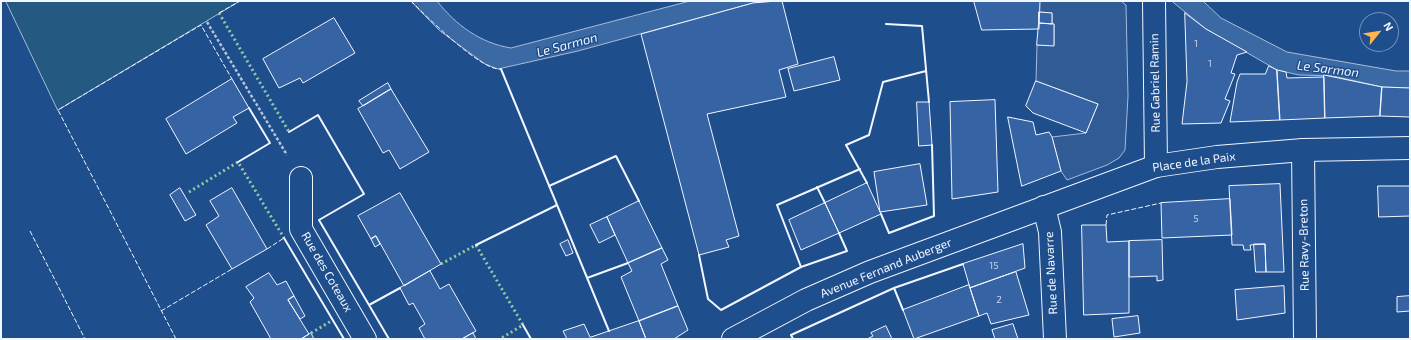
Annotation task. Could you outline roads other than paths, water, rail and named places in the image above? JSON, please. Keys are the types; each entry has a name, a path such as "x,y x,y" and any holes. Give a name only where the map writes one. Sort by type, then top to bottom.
{"main road":[{"name":"Rue Gabriel Ramin","path":"1154,1 1156,166"},
{"path":"1303,150 1410,148"},
{"name":"Place de la Paix","path":"1044,207 1156,166 1217,157 1303,150"},
{"name":"Rue Ravy-Breton","path":"1303,150 1305,339"},
{"name":"Rue des Coteaux","path":"301,178 301,229 365,339"},
{"name":"Avenue Fernand Auberger","path":"733,339 806,300 863,275 1044,207"},
{"name":"Rue de Navarre","path":"1044,207 1050,232 1055,339"}],"water":[{"name":"Le Sarmon","path":"411,1 437,1 452,18 470,32 489,42 511,48 690,1 779,1 753,3 578,51 498,69 485,64 440,31"},
{"name":"Le Sarmon","path":"1172,1 1203,1 1221,18 1287,52 1396,71 1410,71 1410,88 1382,87 1333,76 1299,75 1277,70 1206,29"}]}
